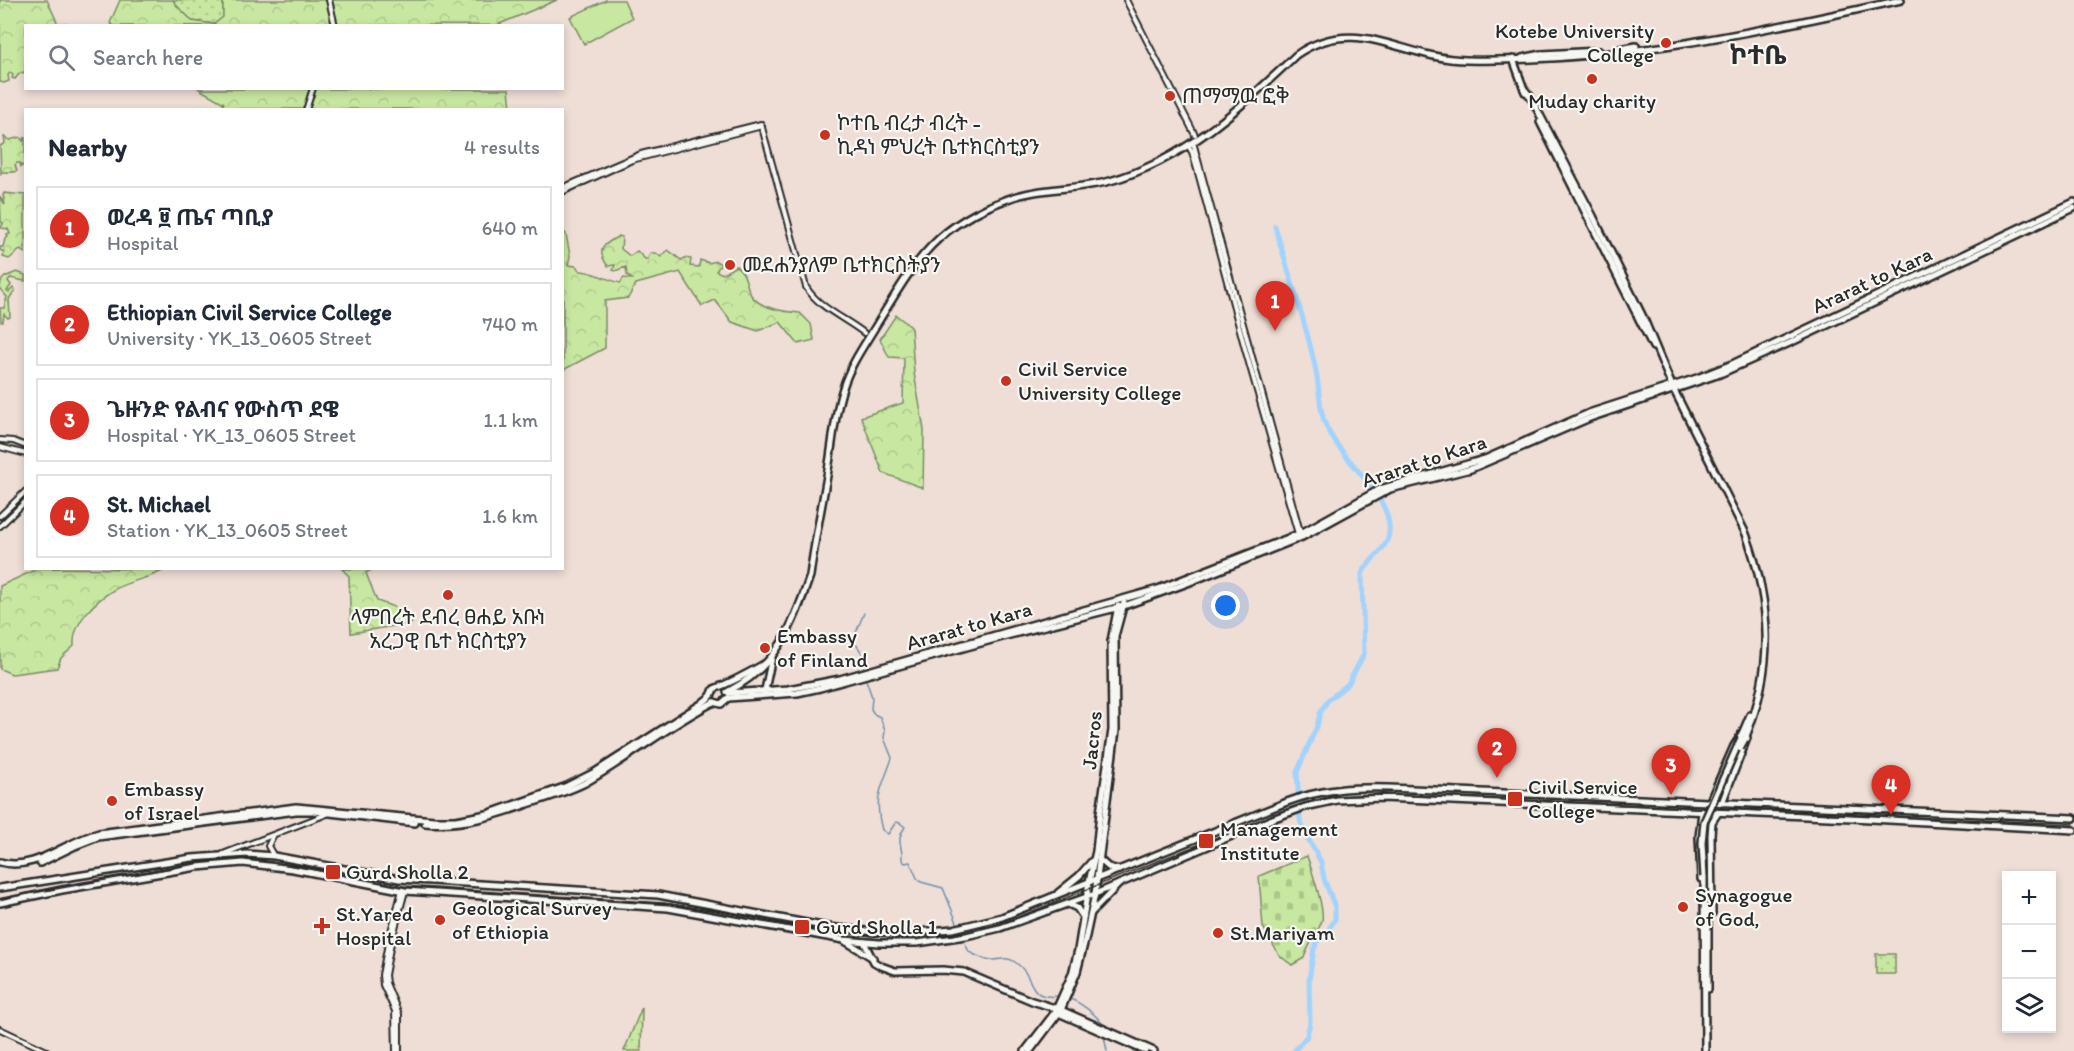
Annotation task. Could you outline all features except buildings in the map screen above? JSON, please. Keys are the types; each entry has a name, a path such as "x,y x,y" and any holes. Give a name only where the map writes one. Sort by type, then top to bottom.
{"main road":[{"path":"329,0 335,24"},
{"path":"1126,0 1192,141 1300,535"},
{"path":"502,811 580,780 711,696 714,689 722,687 765,663 772,655 785,637 810,576 837,412 847,376 906,276 921,255 944,230 976,211 1022,194 1109,181 1161,162 1235,112 1296,55 1330,38 1361,37 1423,54 1455,59 1515,59 1623,53 1729,37 1901,0"},
{"path":"1827,17 1832,12"},
{"path":"1515,59 1542,54 1607,51 1636,46"},
{"path":"1515,59 1524,89 1586,207 1651,344 1746,534 1756,560 1764,595 1766,659 1760,697 1718,787 1703,828 1707,1051"},
{"path":"307,108 312,90"},
{"path":"564,189 642,154 762,125 806,287 822,305 864,333"},
{"name":"Ararat to Kara","path":"728,694 797,693 1185,584 1300,535 1389,487 1450,471 1561,428 1673,388 1710,378 1767,353 2060,211 2074,202"},
{"name":"Ararat to Kara","path":"2060,211 2074,207"},
{"path":"0,440 24,445"},
{"path":"0,447 24,453"},
{"path":"0,516 24,493"},
{"path":"0,526 24,503"},
{"name":"Jacros","path":"1066,993 1082,957 1095,894 1097,858 1114,730 1111,641 1121,603"},
{"path":"765,690 772,655"},
{"path":"0,863 11,867 30,866 88,838 296,811 331,811 447,820 502,811 582,784 714,702 721,704 728,694 764,668 765,663"},
{"name":"Ararat to Kara","path":"728,694 810,686 860,676"},
{"path":"722,687 728,694"},
{"path":"711,696 714,702"},
{"path":"1709,803 1734,746 1744,735"},
{"path":"1722,803 1746,743 1744,735"},
{"path":"0,888 222,854 247,854 274,856 399,879 658,895 855,930 905,933 953,929 1002,917 1302,796 1331,790 1371,788 2074,818"},
{"path":"0,903 62,890 69,892 201,869 209,865 243,863 271,865 403,890 668,908 844,940 917,943 966,936 1000,928 1095,894 1305,807 1337,800 1382,798 2074,830"},
{"path":"1852,808 1852,818"},
{"path":"222,854 331,811"},
{"path":"1702,812 1699,844 1702,957 1707,961"},
{"path":"1707,961 1712,952 1711,835 1712,822 1718,813"},
{"path":"274,835 268,846 274,856"},
{"path":"1052,898 1097,858 1108,867 1120,870"},
{"name":"Jacros","path":"1066,993 1076,964 1089,882 1097,858"},
{"path":"1091,913 1120,882"},
{"path":"485,885 486,896"},
{"path":"398,1051 395,1011 383,985 382,975 388,943 403,890"},
{"path":"1066,904 1077,908 1084,918"},
{"path":"844,940 895,971 963,972 1096,1025 1150,1051"},
{"path":"864,942 873,959"},
{"path":"873,959 879,943"},
{"path":"1025,1051 1063,1001 1066,993"},
{"path":"1056,1010 1100,1031 1108,1032"},
{"path":"1030,1051 1056,1010"},
{"path":"0,1029 47,1051"}],"green space":[{"path":"0,0 47,0 58,24 24,24 24,72 15,79 10,73 9,81 0,82"},
{"path":"120,0 173,0 192,21 214,24 111,24"},
{"path":"173,0 226,0 223,1 223,17 215,24 192,21"},
{"path":"226,0 557,0 499,24 214,24 223,17 223,1"},
{"path":"606,0 624,0 632,18 584,44 570,17"},
{"path":"201,90 509,90 511,108 222,108 224,103"},
{"path":"4,137 10,140 20,137 23,141 24,139 24,164 21,167 20,163 17,163 15,165 17,171 1,172 1,175 0,146 5,143"},
{"path":"4,193 24,195 24,252 20,250 9,259 3,257 4,252 0,250 8,237 7,234 10,234 8,229 1,228 3,223 1,222 0,196 5,205"},
{"path":"564,232 570,256 568,265 576,266 580,271 621,283 623,278 632,279 627,275 626,267 613,270 615,265 608,266 602,255 603,248 619,236 622,237 621,249 630,256 637,251 645,259 648,259 650,253 656,253 661,257 668,250 681,260 691,259 690,266 699,267 700,260 709,263 716,261 721,264 716,271 723,274 736,266 742,272 749,291 755,299 773,308 800,313 811,324 814,340 798,344 780,322 758,331 732,322 715,300 702,306 680,272 636,284 628,298 605,301 605,348 564,369"},
{"path":"17,272 24,275 24,281 10,278 8,281 11,285 7,291 13,288 15,290 9,299 10,317 4,314 3,322 1,322 0,308 4,308 7,297 0,289 1,281"},
{"path":"896,315 911,327 914,373 924,430 923,488 883,473 861,417 903,403 904,358 889,357 880,339"},
{"path":"35,570 164,570 117,588 94,605 81,620 74,637 74,646 61,658 57,668 12,674 0,669 0,586"},
{"path":"343,570 371,570 366,573 377,601 394,607 412,623 351,633 349,576"},
{"path":"1307,856 1320,898 1322,920 1304,958 1292,965 1279,955 1263,927 1259,876"},
{"path":"1876,954 1895,954 1895,974 1876,974"},
{"path":"642,1007 641,1051 624,1051"}],"waterway":[{"path":"1275,226 1310,345 1324,421 1339,447 1379,497 1389,524 1389,533 1384,546 1362,574 1364,654 1348,684 1328,700 1320,713 1317,726 1297,772 1300,820 1321,862 1324,879 1335,907 1335,919 1314,949 1309,980 1310,1022 1307,1036 1294,1051"},
{"path":"863,669 862,653 853,640 864,613"},
{"path":"865,677 872,697 871,709 880,717 885,731 884,738 892,758 880,792 878,808 882,830 888,834 896,822 905,827 900,840 902,860 905,863 910,862 921,882 943,888 958,925"},
{"path":"963,938 969,952 987,960 1011,960 1022,968 1033,987 1041,995 1060,996"},
{"path":"1067,998 1087,1009 1103,1025"},
{"path":"1104,1036 1107,1051"}],"tram line":[{"path":"0,899 205,862 237,859 260,860 403,886 663,903 848,936 912,939 953,935 1006,922 1290,808 1331,796 1396,795 2074,824"}],"place":[{"name":"Kotebe University College","path":"1666,43"},
{"name":"Muday charity","path":"1592,79"},
{"name":"ጠማማዉ ፎቅ","path":"1170,96"},
{"name":"ኮተቤ ብረታ ብረት - ኪዳነ ምህረት ቤተክርስቲያን","path":"825,135"},
{"name":"መደሐንያለም ቤተክርስትያን","path":"730,265"},
{"name":"ወረዳ ፱ ጤና ጣቢያ","path":"1275,331"},
{"name":"Civil Service University College","path":"1006,381"},
{"name":"ላምበረት ደብረ ፀሐይ አቡነ አረጋዊ ቤተ ክርስቲያን","path":"448,595"},
{"name":"Embassy of Finland","path":"765,648"},
{"name":"Ethiopian Civil Service College","path":"1497,778"},
{"name":"ጌዙንድ የልብና የውስጥ ደዌ","path":"1671,795"},
{"name":"Civil Service College","path":"1515,799"},
{"name":"Embassy of Israel","path":"112,801"},
{"name":"St. Michael","path":"1891,815"},
{"name":"Management Institute","path":"1206,841"},
{"name":"Gurd Sholla 2","path":"333,872"},
{"name":"Synagogue of God,","path":"1683,907"},
{"name":"Geological Survey of Ethiopia","path":"440,920"},
{"name":"St.Yared Hospital","path":"322,926"},
{"name":"Gurd Sholla 1","path":"802,927"},
{"name":"St.Mariyam","path":"1218,933"}],"district":[{"name":"ኮተቤ","path":"1758,55"}]}
